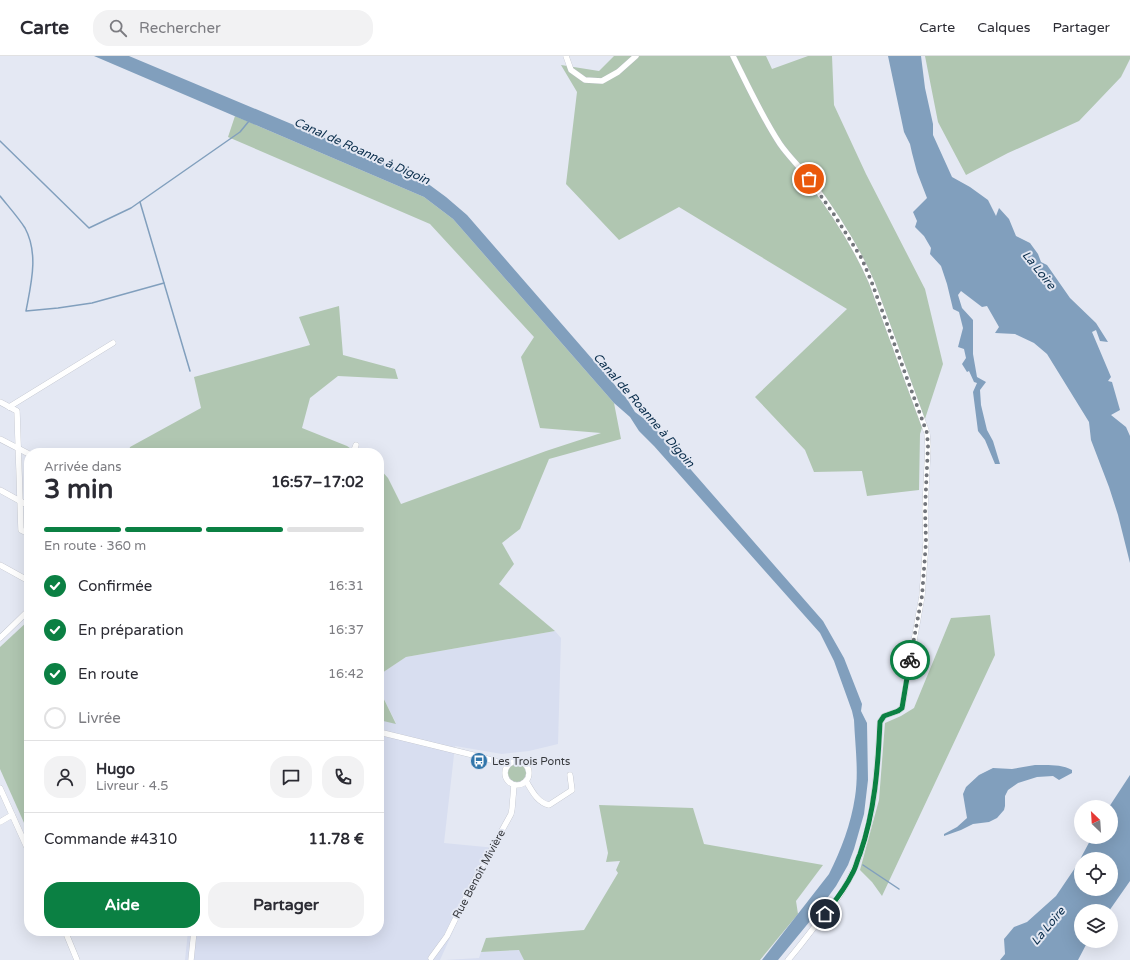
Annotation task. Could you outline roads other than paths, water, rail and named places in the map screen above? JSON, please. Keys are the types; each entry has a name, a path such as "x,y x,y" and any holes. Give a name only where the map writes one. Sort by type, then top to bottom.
{"street":[{"path":"566,56 571,70 585,80 602,81 618,72 636,56"},
{"path":"733,56 774,134 835,216 862,259 925,425 928,446 925,509 926,542 922,596 902,708 884,716 880,722 877,777 870,818 853,873 843,892 788,960"},
{"path":"9,407 113,343"},
{"path":"0,402 17,411 21,530 24,532"},
{"path":"0,439 24,452"},
{"path":"0,490 24,503"},
{"path":"0,565 24,578"},
{"path":"0,638 24,615"},
{"path":"384,733 478,756 508,765"},
{"path":"515,761 523,762 529,769 526,781 521,784 514,785 508,781 505,775 508,765 515,761"},
{"path":"526,781 539,800 544,804 549,805 572,790 570,775"},
{"name":"Rue Benoit Mivière","path":"430,958 447,936 473,883 511,814 514,785"},
{"path":"0,788 24,841"},
{"path":"0,822 12,815"},
{"path":"67,936 77,960"},
{"path":"191,960 193,936"}],"water":[{"path":"94,56 129,56 394,167 427,183 446,197 467,215 627,399 635,412 651,424 823,621 844,658 862,704 861,711 867,723 868,780 864,814 848,865 836,886 815,915 778,960 762,960 829,874 845,837 855,797 857,768 854,720 834,661 820,633 639,431 630,417 614,403 453,219 424,197"},
{"name":"La Loire","path":"888,56 921,56 925,88 933,124 933,135 952,177 970,187 988,200 996,216 999,208 1009,219 1016,236 1030,243 1038,254 1041,262 1047,265 1070,298 1096,323 1108,342 1100,341 1096,330 1092,332 1111,377 1108,381 1112,382 1120,410 1111,415 1126,427 1130,436 1130,563 1118,515 1091,440 1089,422 1047,354 1034,343 1015,334 995,333 999,327 987,306 982,307 961,291 958,295 962,308 973,320 973,354 977,377 986,382 980,390 981,405 987,430 993,441 1000,464 995,464 985,440 978,431 973,392 977,383 974,382 969,371 967,372 962,364 966,358 964,349 958,347 963,328 959,312 953,309 941,266 930,254 931,248 924,236 915,227 917,221 913,212 927,198 917,172 910,144 904,132"},
{"path":"1035,765 1054,765 1072,770 1072,773 1059,780 1053,776 1037,777 1018,783 1008,790 1005,796 1004,810 997,818 989,822 973,824 944,836 944,834 957,827 967,818 963,794 966,787 979,775 993,768 1012,769"},
{"name":"La Loire","path":"1130,775 1130,881 1114,904 1074,904 1074,948 1084,948 1078,960 1000,960 1005,954 1004,939 1014,927 1027,922 1056,896 1074,869 1074,896 1118,896 1118,852 1084,852 1088,844 1118,844 1118,800 1114,800"}],"waterway":[{"path":"0,141 89,228 131,208 240,132 249,121"},
{"path":"0,196 25,228 32,248 33,269 26,311 92,303 164,283"},
{"path":"140,202 190,371"},
{"path":"863,865 899,889"}],"place":[{"name":"Les Trois Ponts","path":"479,761"}],"water label":[{"name":"Canal de Roanne à Digoin","path":"362,151"},
{"name":"Canal de Roanne à Digoin","path":"644,410"}]}
